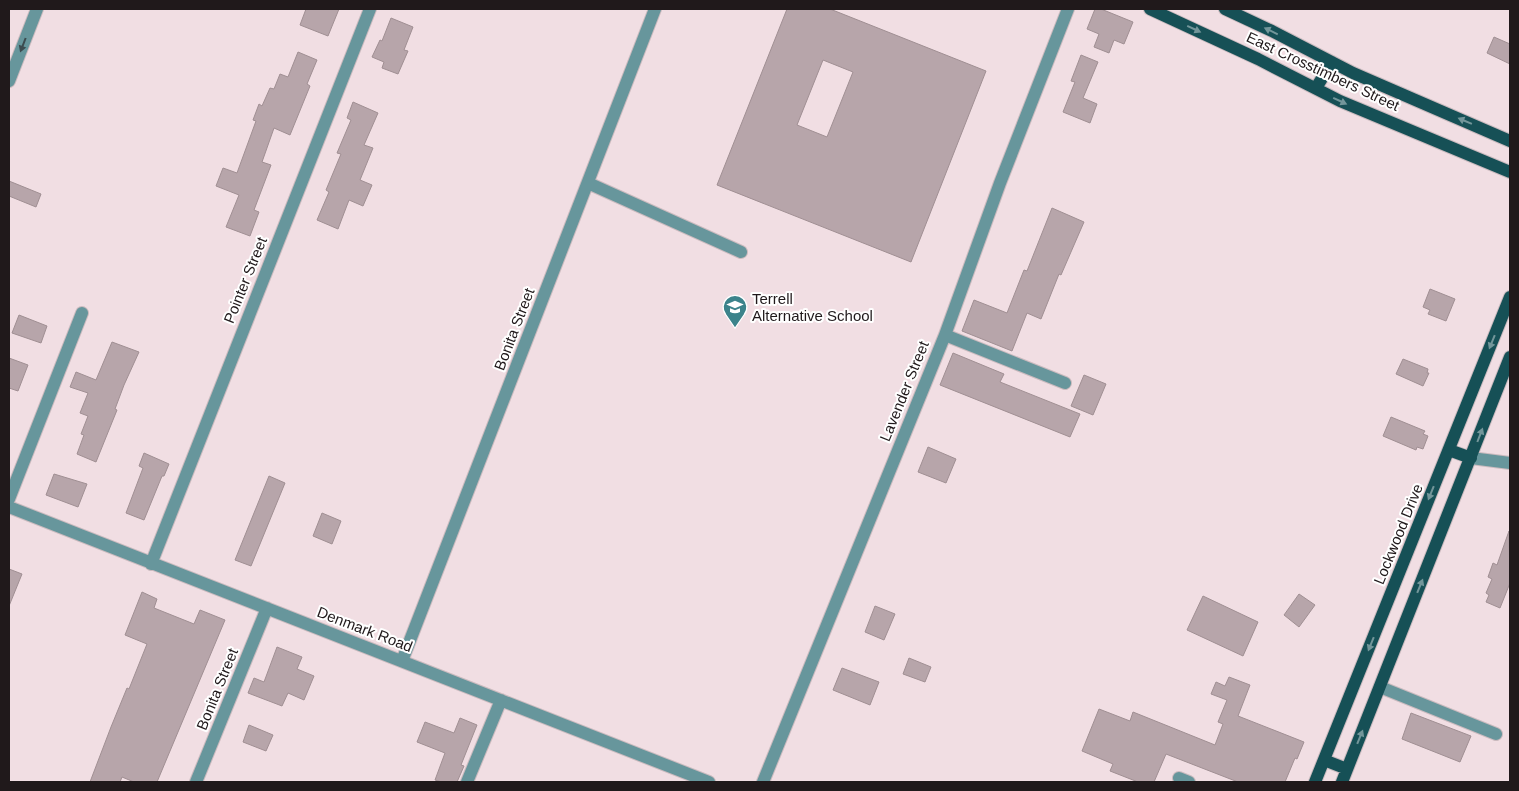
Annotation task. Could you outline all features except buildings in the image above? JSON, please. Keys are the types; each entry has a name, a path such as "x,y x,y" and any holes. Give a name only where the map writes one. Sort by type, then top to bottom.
{"main road":[{"name":"East Crosstimbers Street","path":"1150,9 1258,59 1340,101 1510,172"},
{"name":"East Crosstimbers Street","path":"1224,9 1353,73 1510,140"},
{"path":"1316,88 1332,62"},
{"name":"Lockwood Drive","path":"1315,782 1510,297"},
{"path":"1342,782 1510,357"},
{"path":"1449,450 1471,458"},
{"path":"1324,760 1347,769"}],"street":[{"path":"9,81 37,9"},
{"name":"Pointer Street","path":"151,564 370,9"},
{"name":"Bonita Street","path":"402,661 655,9"},
{"name":"Lavender Street","path":"763,782 945,335 1000,183 1068,9"},
{"path":"588,183 741,252"},
{"path":"9,498 82,313"},
{"path":"945,335 1065,383"},
{"path":"1471,458 1510,463"},
{"name":"Denmark Road","path":"9,507 709,782"},
{"name":"Bonita Street","path":"196,782 267,608"},
{"path":"1380,687 1496,734"},
{"path":"467,782 501,700"}],"place":[{"name":"Terrell Alternative School","path":"735,328"}]}
